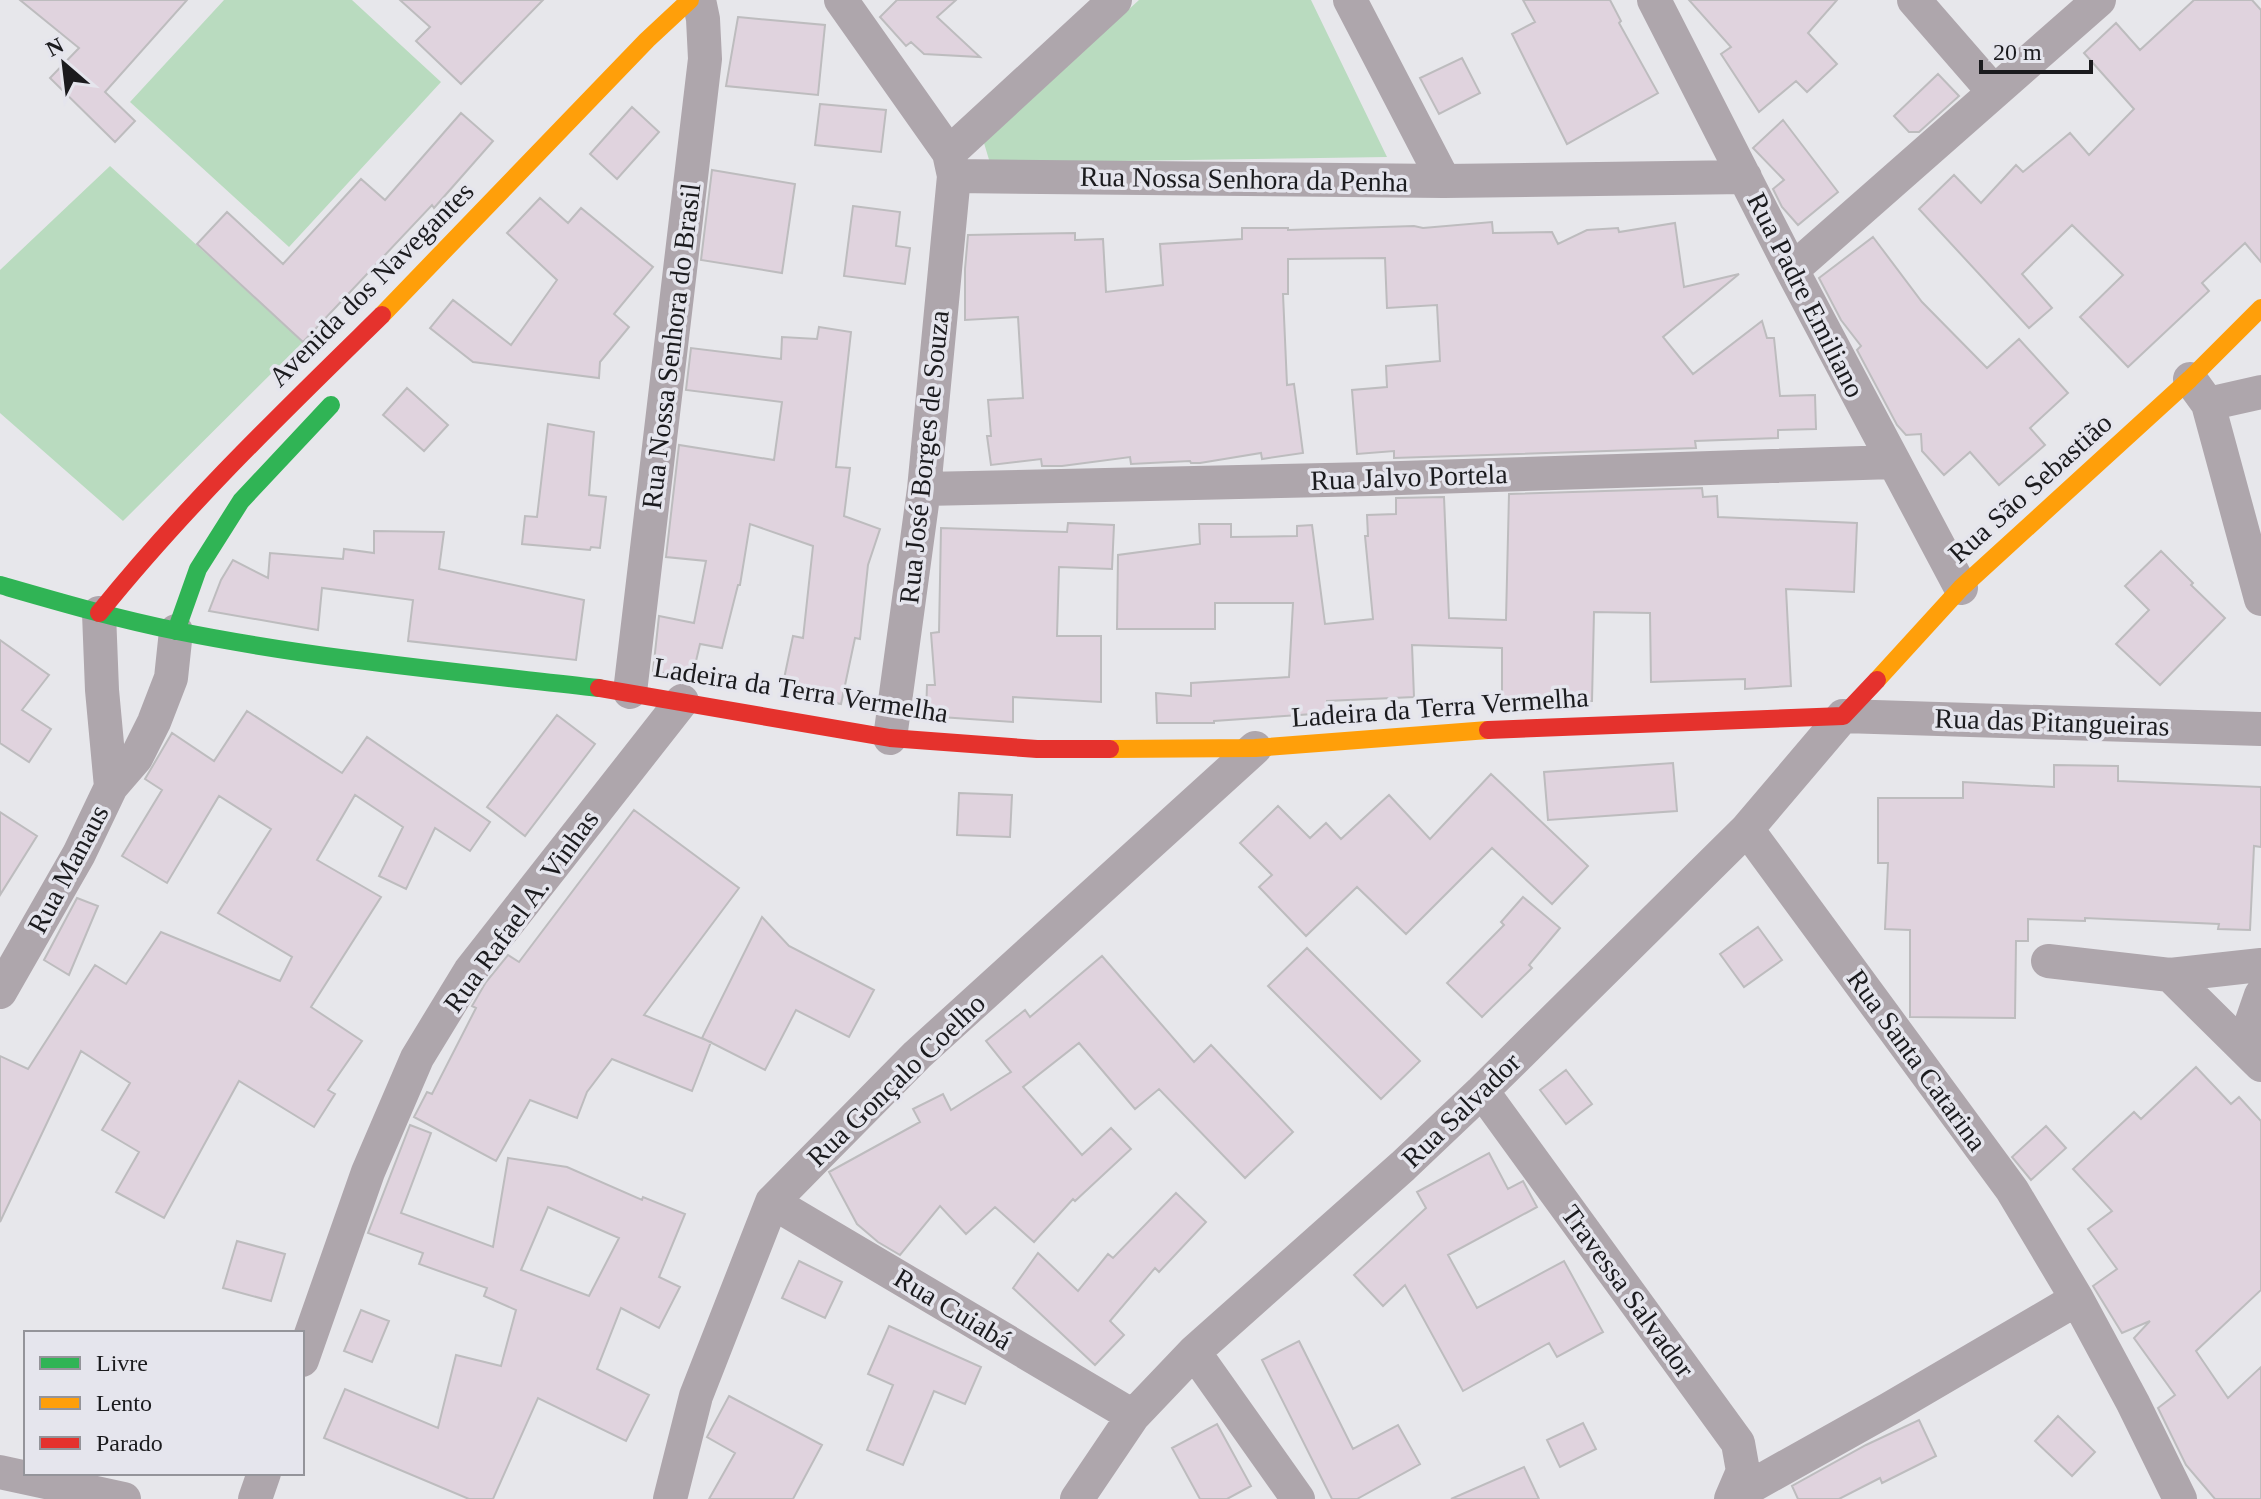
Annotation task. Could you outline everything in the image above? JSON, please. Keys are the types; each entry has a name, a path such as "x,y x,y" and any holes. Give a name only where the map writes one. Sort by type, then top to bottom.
{"main road":[{"name":"Avenida dos Navegantes","path":"99,613 149,551 242,453 423,274 647,40 699,12"},
{"name":"Rua São Sebastião","path":"1843,716 1961,588 2199,391 2261,308"},
{"name":"Avenida dos Navegantes","path":"176,631 198,569 241,501 347,388"},
{"name":"Ladeira da Terra Vermelha","path":"0,585 176,631 309,654 630,692 890,738 1037,749 1255,748 1451,731 1843,716"}],"street":[{"path":"841,0 952,164 1115,0"},
{"path":"1350,0 1444,181"},
{"name":"Rua Padre Emiliano","path":"1654,0 1792,270 1961,588"},
{"path":"1914,0 1994,92"},
{"path":"1792,270 2099,0"},
{"name":"Rua Nossa Senhora do Brasil","path":"630,692 705,59 699,12"},
{"name":"Rua Nossa Senhora da Penha","path":"952,164 1444,181 1745,177"},
{"name":"Rua José Borges de Souza","path":"890,738 924,489 952,164"},
{"path":"2261,392 2199,391 2261,599"},
{"name":"Rua Jalvo Portela","path":"924,489 1386,479 1893,462"},
{"name":"Rua Manaus","path":"99,613 111,787"},
{"name":"Rua Manaus","path":"0,992 79,854 111,787 136,758 154,722 171,678 176,631"},
{"name":"Rua Rafael A. Vinhas","path":"304,1354 368,1172 417,1058 470,971 682,701"},
{"name":"Rua das Pitangueiras","path":"1843,716 2261,729"},
{"name":"Rua Salvador","path":"1077,1499 1133,1416 1194,1352 1403,1166 1482,1091 1747,829 1843,716"},
{"name":"Rua Gonçalo Coelho","path":"670,1499 696,1396 772,1202 917,1055 1255,748"},
{"name":"Rua Santa Catarina","path":"1747,829 2012,1190 2077,1299 2133,1403 2179,1499"},
{"path":"2048,961 2170,975 2261,965"},
{"path":"2170,975 2252,1056"},
{"path":"2252,1056 2261,995"},
{"name":"Travessa Salvador","path":"1482,1091 1738,1443 1743,1471 1731,1498"},
{"name":"Rua Cuiabá","path":"772,1202 1133,1416"},
{"path":"1731,1498 2077,1299"},
{"path":"1194,1352 1298,1499"},
{"path":"0,1472 124,1499"},
{"path":"255,1499 263,1475"}],"green space":[{"path":"224,0 352,0 441,82 289,247 130,102"},
{"path":"1139,0 1311,0 1387,157 990,163 984,143"},
{"path":"110,166 303,342 123,521 0,413 0,270"}],"building":[{"path":"20,0 187,0 105,92 135,121 115,142 50,78 79,48"},
{"path":"400,0 543,0 461,84 416,41 430,27"},
{"path":"897,0 956,0 937,17 980,57 924,54 911,42 906,46 880,17"},
{"path":"1523,0 1610,0 1621,21 1619,23 1658,93 1567,144 1512,34 1535,22"},
{"path":"1689,0 1837,0 1808,33 1837,64 1807,92 1796,81 1759,112 1721,54 1731,47"},
{"path":"2194,0 2252,0 2261,10 2261,262 2245,243 2202,283 2209,291 2128,367 2080,317 2123,275 2072,225 2022,274 2052,308 2029,328 1919,209 1954,175 1981,203 2016,165 2023,172 2070,133 2089,155 2134,109 2084,53 2116,23 2140,50"},
{"path":"738,17 825,25 818,95 726,86"},
{"path":"1462,58 1480,93 1439,114 1420,78"},
{"path":"1938,74 1959,96 1919,132 1909,132 1894,116"},
{"path":"820,104 886,110 881,152 815,145"},
{"path":"632,107 659,132 617,179 590,154"},
{"path":"461,113 493,141 434,208 432,205 303,342 197,244 227,212 283,264 361,179 385,200"},
{"path":"1783,120 1838,192 1798,225 1782,207 1773,189 1784,180 1753,148"},
{"path":"712,170 795,184 782,273 701,260"},
{"path":"540,198 568,223 581,208 653,267 614,314 629,327 600,362 599,378 473,362 430,328 453,300 511,345 557,280 507,233"},
{"path":"853,206 900,212 896,246 910,248 905,284 844,276"},
{"path":"1492,222 1493,233 1552,232 1558,244 1587,230 1618,228 1619,232 1675,223 1684,287 1739,274 1663,337 1693,374 1762,321 1767,338 1774,338 1780,396 1815,395 1816,429 1778,430 1778,438 1695,441 1696,448 1394,458 1394,451 1357,454 1352,390 1387,387 1386,366 1440,361 1437,305 1387,308 1385,258 1288,259 1288,294 1283,294 1287,385 1294,384 1303,453 1262,459 1261,453 1200,463 1131,464 1130,457 1062,466 1042,466 1041,459 991,465 987,436 991,436 988,400 1023,398 1018,317 965,320 968,235 1075,233 1075,240 1103,239 1106,292 1163,285 1160,244 1242,239 1242,228 1423,228"},
{"path":"1873,237 1922,302 1987,368 2019,339 2068,393 2030,428 2045,445 1999,485 1970,452 1944,475 1922,451 1921,434 1906,435 1897,425 1857,350 1861,346 1841,320 1819,278"},
{"path":"819,327 851,332 836,467 850,468 844,516 880,529 868,565 860,639 855,638 841,704 781,693 793,636 803,638 813,546 750,524 740,585 722,648 700,644 692,678 653,671 659,616 694,623 706,561 666,557 679,445 774,460 782,402 686,390 691,348 781,359 782,337 817,339"},
{"path":"407,388 448,425 424,451 383,415"},
{"path":"548,424 594,432 589,495 606,497 600,548 591,547 590,550 522,544 525,516 537,517"},
{"path":"1702,488 1703,497 1717,496 1718,517 1857,523 1854,592 1786,589 1791,686 1745,689 1745,679 1651,682 1650,613 1594,612 1592,701 1502,704 1502,648 1412,645 1414,697 1327,701 1327,713 1214,723 1157,723 1156,693 1191,696 1191,683 1289,677 1293,603 1215,603 1215,629 1117,629 1118,555 1200,544 1199,524 1231,524 1231,537 1297,536 1297,526 1312,525 1325,624 1373,619 1365,536 1368,536 1367,515 1396,514 1396,498 1444,497 1449,618 1506,620 1509,494"},
{"path":"1068,523 1114,525 1112,569 1059,567 1057,636 1101,636 1101,702 1013,697 1013,722 926,716 927,685 935,685 931,633 939,632 941,528 1067,532"},
{"path":"374,531 444,532 439,569 584,600 576,660 408,641 413,600 322,588 318,630 209,611 233,560 268,578 270,553 343,559 344,549 374,553"},
{"path":"2161,551 2225,618 2160,685 2116,644 2149,610 2125,586"},
{"path":"0,640 49,675 22,710 51,729 29,762 0,743"},
{"path":"247,711 342,773 367,737 490,822 470,851 435,828 406,889 379,876 403,827 355,795 317,860 381,897 311,1007 362,1041 328,1090 335,1094 314,1127 239,1081 164,1218 116,1192 139,1152 102,1130 130,1083 81,1051 0,1222 0,1056 28,1069 95,965 126,984 161,932 280,981 292,957 218,913 271,829 219,796 167,883 122,856 162,790 145,779 172,733 214,761"},
{"path":"557,715 595,744 525,836 487,807"},
{"path":"1673,763 1677,811 1548,820 1544,772"},
{"path":"2054,765 2118,766 2118,781 2261,787 2261,847 2254,846 2250,930 2218,929 2219,924 2085,918 2085,921 2028,919 2028,941 2016,941 2015,1018 1910,1017 1910,930 1885,929 1888,863 1878,863 1878,798 1963,798 1963,782 2054,787"},
{"path":"1491,774 1588,866 1552,904 1492,848 1406,934 1357,887 1306,936 1259,887 1272,875 1240,843 1278,806 1310,838 1326,823 1341,839 1389,795 1430,839"},
{"path":"959,793 1012,795 1010,837 957,835"},
{"path":"634,810 739,888 644,1015 711,1042 692,1091 612,1059 587,1092 577,1118 530,1100 496,1161 414,1117 427,1092 432,1094 486,982 508,955 519,962"},
{"path":"0,812 37,836 0,895"},
{"path":"1523,897 1560,928 1529,965 1532,968 1482,1017 1447,983 1504,925 1501,922"},
{"path":"77,898 98,906 69,975 44,960"},
{"path":"762,917 789,946 874,990 849,1037 796,1010 765,1070 702,1038"},
{"path":"1758,927 1782,960 1744,987 1720,954"},
{"path":"1307,948 1420,1061 1381,1099 1268,986"},
{"path":"1102,956 1194,1062 1211,1045 1293,1132 1245,1178 1159,1089 1135,1109 1079,1043 1023,1087 1082,1155 1111,1128 1131,1149 1075,1201 1073,1199 1034,1242 995,1207 966,1234 940,1206 900,1255 878,1242 857,1224 829,1172 920,1122 913,1109 943,1094 951,1110 1011,1072 986,1041 1025,1010 1030,1017"},
{"path":"2196,1067 2231,1104 2239,1097 2261,1121 2261,1290 2196,1351 2228,1398 2261,1367 2261,1499 2215,1499 2186,1465 2158,1408 2175,1395 2134,1338 2150,1321 2122,1333 2093,1286 2117,1269 2088,1229 2112,1211 2073,1169 2134,1112 2141,1119"},
{"path":"1566,1070 1592,1104 1566,1124 1540,1090"},
{"path":"410,1125 431,1133 401,1213 493,1247 508,1158 567,1167 642,1200 643,1197 685,1214 659,1277 680,1287 659,1328 621,1308 597,1369 649,1395 626,1441 538,1398 493,1499 469,1499 324,1438 345,1389 438,1428 456,1355 501,1366 516,1310 484,1296 487,1288 419,1264 423,1253 368,1233","holes":["548,1207 619,1238 589,1296 521,1270"]},
{"path":"2046,1126 2066,1148 2031,1180 2012,1157"},
{"path":"1489,1153 1508,1189 1523,1181 1537,1207 1448,1255 1477,1308 1564,1261 1603,1332 1557,1357 1549,1343 1463,1391 1405,1285 1383,1306 1354,1275 1426,1208 1417,1192"},
{"path":"1176,1193 1206,1222 1159,1272 1155,1268 1110,1321 1124,1335 1095,1365 1013,1288 1038,1253 1078,1291 1108,1254 1113,1258"},
{"path":"237,1241 285,1254 271,1301 223,1288"},
{"path":"799,1261 842,1282 825,1318 782,1298"},
{"path":"361,1310 389,1321 372,1362 344,1351"},
{"path":"889,1326 981,1367 965,1404 934,1391 903,1465 867,1450 893,1385 868,1374"},
{"path":"1299,1341 1353,1449 1398,1425 1420,1464 1357,1499 1332,1499 1262,1360"},
{"path":"729,1396 822,1445 793,1499 709,1499 735,1453 707,1437"},
{"path":"2058,1416 2095,1452 2072,1476 2035,1441"},
{"path":"1919,1420 1936,1456 1882,1483 1880,1478 1839,1499 1798,1499 1792,1486"},
{"path":"1583,1423 1596,1449 1560,1467 1547,1440"},
{"path":"1217,1424 1251,1486 1227,1499 1200,1499 1172,1448"},
{"path":"1524,1467 1539,1499 1451,1499"}],"traffic: fast":[{"path":"176,631 198,569 241,501 331,405"},
{"path":"0,585 132,621 229,641 387,664 599,688"}],"traffic: slow":[{"path":"382,315 647,40 690,0"},
{"path":"1877,680 1961,588 2190,379 2261,308"},
{"path":"1110,749 1255,748 1488,730"}],"traffic: jam":[{"path":"99,613 200,497 382,315"},
{"path":"1488,730 1843,716 1877,680"},
{"path":"599,688 890,738 1037,749 1110,749"}]}
